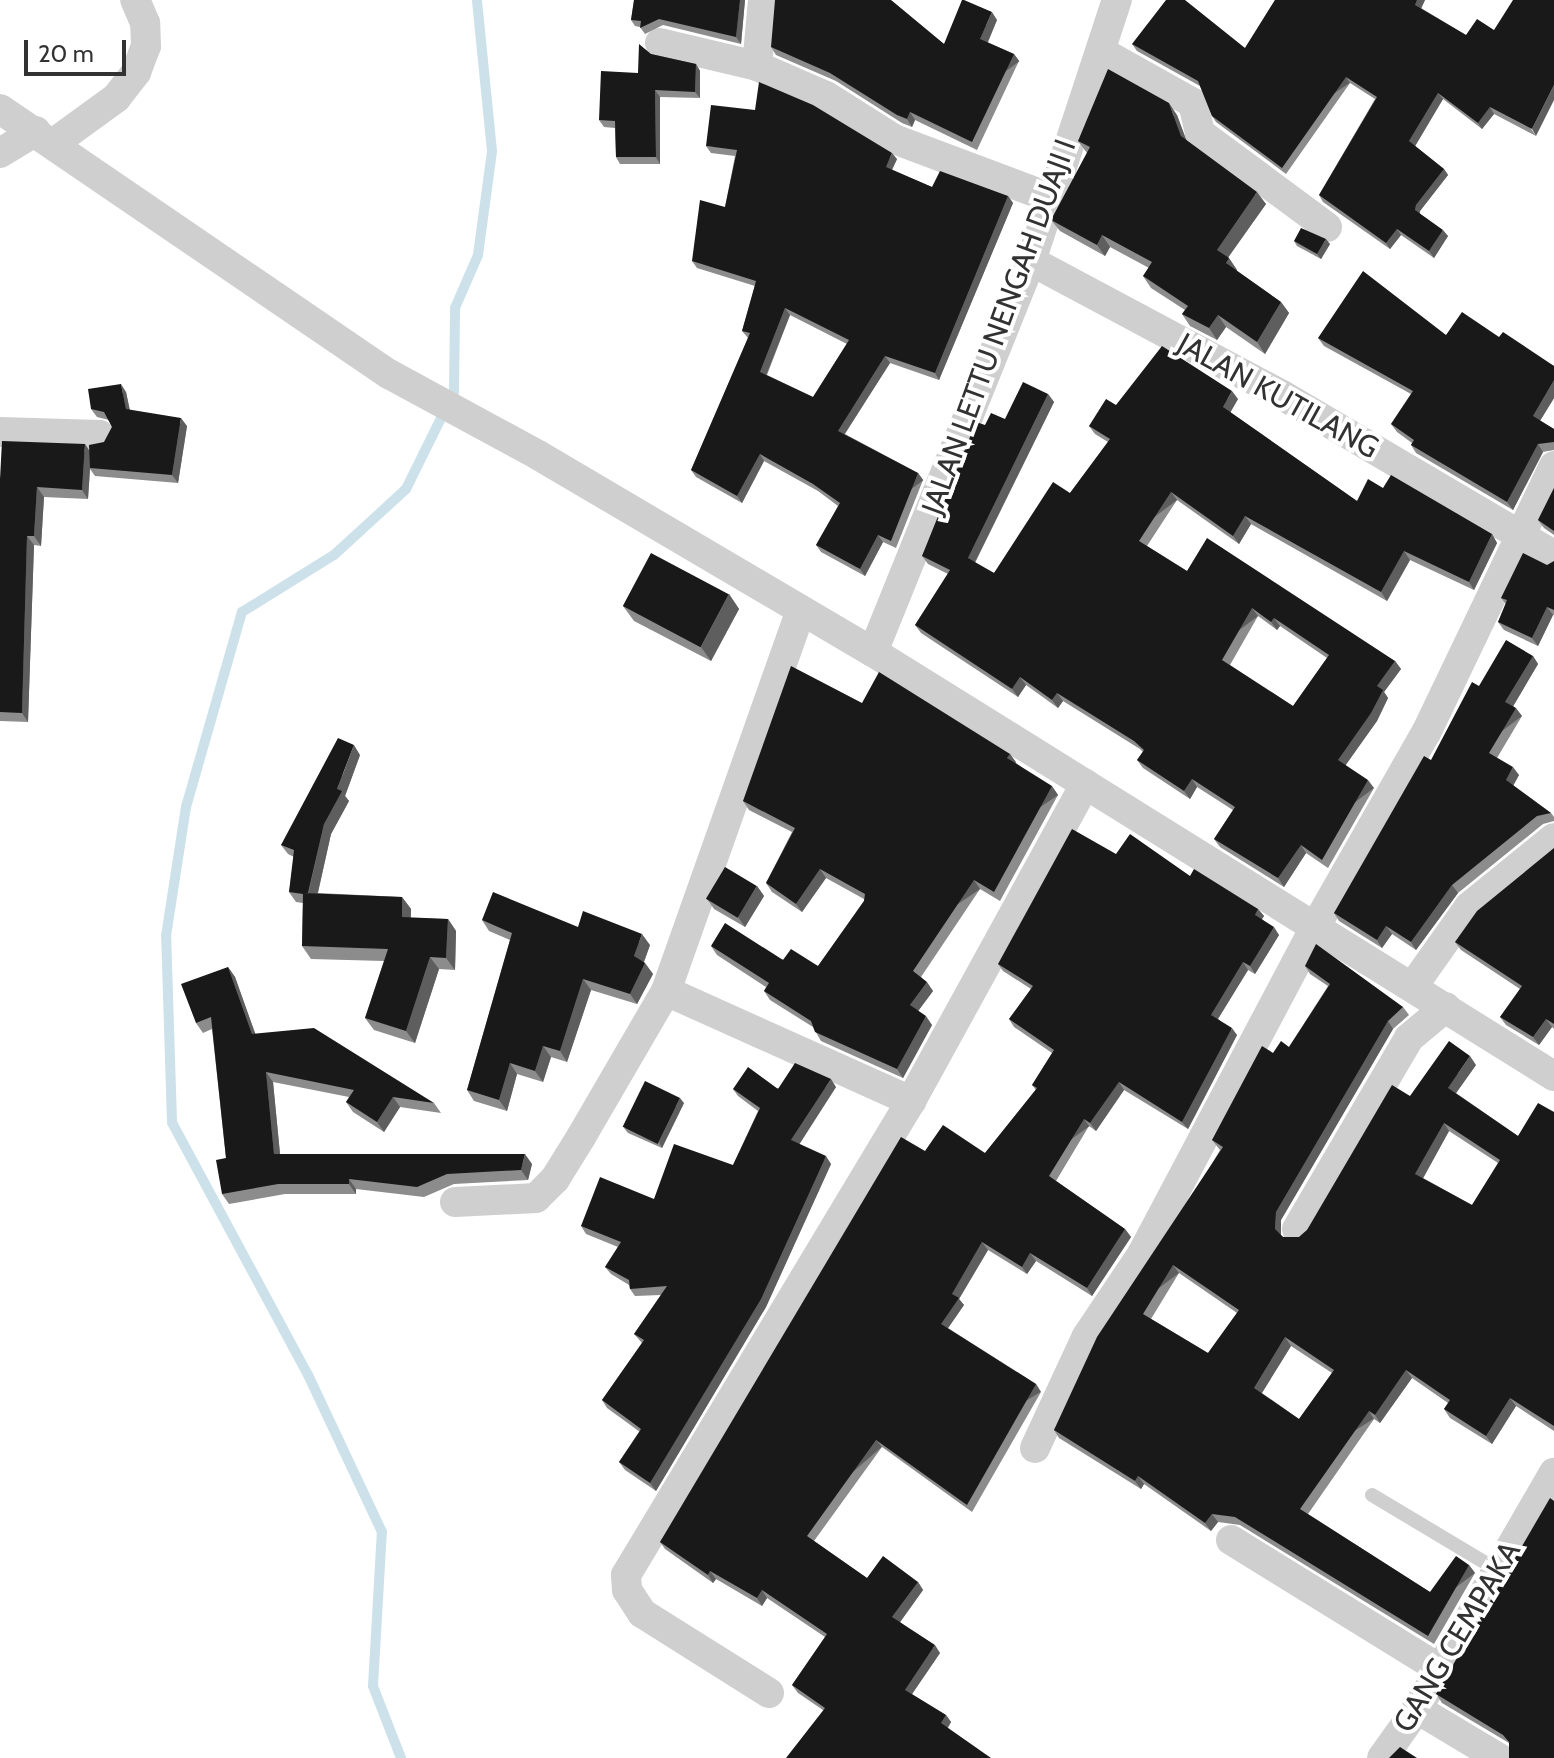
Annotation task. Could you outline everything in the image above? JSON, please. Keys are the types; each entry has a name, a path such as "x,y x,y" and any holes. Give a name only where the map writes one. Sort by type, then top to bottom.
{"street":[{"path":"0,153 45,137 116,98 136,72 146,46 145,23 135,0"},
{"path":"757,66 763,0"},
{"name":"JALAN LETTU NENGAH DUAJI I","path":"873,652 1031,261 1048,197 1102,52 1117,0"},
{"path":"660,43 757,66 826,96 894,139 1048,197"},
{"path":"1102,52 1193,103 1200,133 1327,227"},
{"path":"0,109 389,374 538,455 873,652 1554,1076"},
{"name":"JALAN KUTILANG","path":"1031,261 1282,395 1554,555"},
{"path":"0,432 100,435"},
{"path":"1035,1448 1087,1336 1142,1254 1314,929 1426,733 1554,466"},
{"path":"455,1202 536,1198 546,1191 666,991 801,610"},
{"path":"769,1693 642,1613 627,1590 626,1575 911,1101 1085,784"},
{"path":"1413,986 1469,907 1554,838"},
{"path":"666,991 911,1101"},
{"path":"1297,1229 1409,1038 1446,1007"},
{"name":"GANG CEMPAKA","path":"1382,1758 1417,1709 1500,1572 1554,1473"},
{"path":"1231,1540 1440,1669"},
{"path":"1417,1709 1499,1758"}],"lane":[{"path":"1372,1495 1500,1572"}],"building":[{"path":"634,0 740,0 736,37 659,19 640,28 641,21 631,20"},
{"path":"775,0 891,0 944,44 964,0 992,12 980,39 1014,54 972,142 910,112 907,119 897,115 830,73 771,47"},
{"path":"1166,0 1185,0 1245,48 1275,0 1417,0 1415,5 1466,35 1477,19 1494,30 1513,0 1554,0 1554,85 1532,129 1490,107 1478,123 1438,93 1409,141 1444,169 1415,210 1443,230 1429,251 1397,229 1386,243 1319,195 1377,97 1346,77 1282,168 1212,116 1198,81 1132,44"},
{"path":"639,44 651,54 696,64 695,92 655,90 656,157 616,157 615,121 599,120 601,71 638,73"},
{"path":"1108,69 1169,103 1181,136 1257,192 1217,250 1229,258 1226,263 1281,302 1257,342 1218,315 1209,328 1182,314 1188,306 1143,276 1152,262 1102,235 1097,245 1051,220 1090,147 1078,141"},
{"path":"759,82 813,105 892,153 886,167 932,187 940,171 1008,196 935,373 885,356 838,431 918,473 891,541 878,535 860,569 816,545 840,503 813,484 760,454 737,496 691,470 750,333 742,331 756,281 692,261 700,200 725,207 737,150 706,146 711,105 755,110","holes":["785,308 849,340 813,397 760,372"]},
{"path":"1301,228 1326,239 1317,254 1294,241"},
{"path":"1363,271 1446,335 1462,312 1499,337 1503,332 1554,366 1554,380 1533,416 1554,429 1554,442 1538,444 1507,502 1411,445 1414,440 1391,424 1413,391 1318,338"},
{"path":"1162,346 1232,391 1223,407 1357,501 1368,479 1383,488 1391,475 1492,534 1469,582 1404,551 1381,592 1245,516 1233,536 1171,492 1139,541 1187,571 1207,538 1395,661 1377,686 1383,690 1371,713 1338,760 1368,780 1322,860 1301,845 1278,878 1214,839 1235,807 1192,779 1184,791 1137,760 1144,750 1134,741 1057,693 1052,700 1020,677 1012,689 915,625 950,570 922,556 976,422 985,425 991,413 1005,419 1023,382 1048,394 968,558 994,573 1053,482 1070,493 1110,439 1089,426 1106,399 1116,405","holes":["1252,608 1271,622 1274,618 1329,655 1293,706 1222,660"]},
{"path":"121,384 126,409 181,418 172,475 90,468 89,445 104,442 112,427 104,412 91,409 88,389"},
{"path":"2,441 85,444 82,490 37,487 34,536 27,536 22,713 0,712"},
{"path":"1554,488 1554,531 1538,520"},
{"path":"651,553 729,594 701,647 623,606"},
{"path":"1523,553 1547,565 1554,561 1554,610 1547,607 1532,638 1498,622 1507,600 1501,598"},
{"path":"1506,640 1533,656 1505,702 1516,708 1489,753 1513,767 1506,780 1551,813 1537,816 1452,885 1411,942 1386,926 1377,940 1334,913 1424,756 1431,760 1472,682 1479,686"},
{"path":"791,666 862,703 879,672 1010,754 1007,758 1052,786 994,892 974,880 913,971 927,982 910,1005 926,1016 897,1069 815,1032 811,1021 764,991 769,983 711,946 725,923 783,960 791,949 818,966 864,901 865,894 820,869 796,904 766,883 795,828 743,801"},
{"path":"338,738 354,745 337,789 342,791 324,824 308,893 289,892 294,850 281,845"},
{"path":"1072,829 1116,854 1130,834 1190,876 1194,869 1258,909 1255,915 1274,927 1250,966 1243,962 1211,1015 1232,1028 1182,1122 1119,1082 1090,1123 1084,1119 1049,1176 1125,1229 1087,1288 1030,1253 1022,1267 982,1242 952,1294 959,1298 941,1324 1036,1384 967,1505 876,1440 807,1536 867,1578 883,1556 918,1582 892,1617 935,1645 905,1690 946,1715 941,1723 991,1758 786,1758 825,1708 792,1685 827,1634 762,1590 757,1598 710,1571 708,1575 660,1542 901,1137 925,1151 943,1125 985,1153 1037,1088 1032,1085 1054,1050 1009,1019 1033,986 998,964"},
{"path":"1554,848 1554,1024 1546,1019 1533,1037 1500,1017 1522,986 1455,942 1477,911"},
{"path":"725,867 757,886 738,918 706,899"},
{"path":"493,892 578,927 583,911 642,934 634,956 645,963 630,994 583,979 560,1051 543,1046 535,1071 510,1063 499,1100 467,1090 512,933 482,920"},
{"path":"303,893 402,897 402,917 448,919 446,958 430,957 406,1031 365,1018 388,949 302,946"},
{"path":"1316,944 1403,1007 1388,1021 1276,1212 1275,1229 1283,1237 1299,1237 1307,1230 1392,1085 1410,1096 1449,1041 1470,1056 1448,1088 1518,1136 1538,1103 1554,1112 1554,1426 1510,1398 1486,1436 1444,1409 1450,1400 1406,1370 1375,1415 1369,1411 1300,1509 1430,1592 1456,1556 1469,1565 1428,1636 1235,1517 1212,1514 1205,1523 1138,1476 1135,1481 1054,1430 1097,1337 1223,1147 1212,1140 1262,1046 1273,1053 1281,1041 1289,1047 1330,984 1305,966","holes":["1444,1123 1500,1160 1472,1205 1415,1174","1173,1265 1239,1310 1208,1353 1143,1314","1285,1337 1334,1370 1299,1419 1254,1388"]},
{"path":"228,967 252,1034 314,1028 434,1103 393,1097 377,1122 346,1102 354,1090 266,1072 274,1154 525,1154 521,1170 447,1174 417,1187 349,1179 349,1184 278,1184 222,1194 216,1160 226,1158 211,1017 196,1023 181,984"},
{"path":"795,1063 831,1079 791,1140 826,1156 761,1299 650,1483 619,1462 641,1429 602,1400 644,1340 634,1334 667,1286 630,1289 629,1280 605,1267 621,1242 581,1226 600,1177 654,1199 674,1144 733,1165 760,1108 733,1089 748,1067 778,1089"},
{"path":"645,1081 680,1098 658,1144 623,1127"},
{"path":"1550,1498 1554,1501 1554,1758 1509,1758 1509,1742 1503,1735 1436,1694"},
{"path":"1400,1747 1417,1758 1389,1758"}],"waterway":[{"path":"401,1758 373,1686 382,1532 308,1375 172,1122 166,936 186,807 242,612 334,555 406,489 454,392 455,308 478,255 492,151 477,0"}]}
